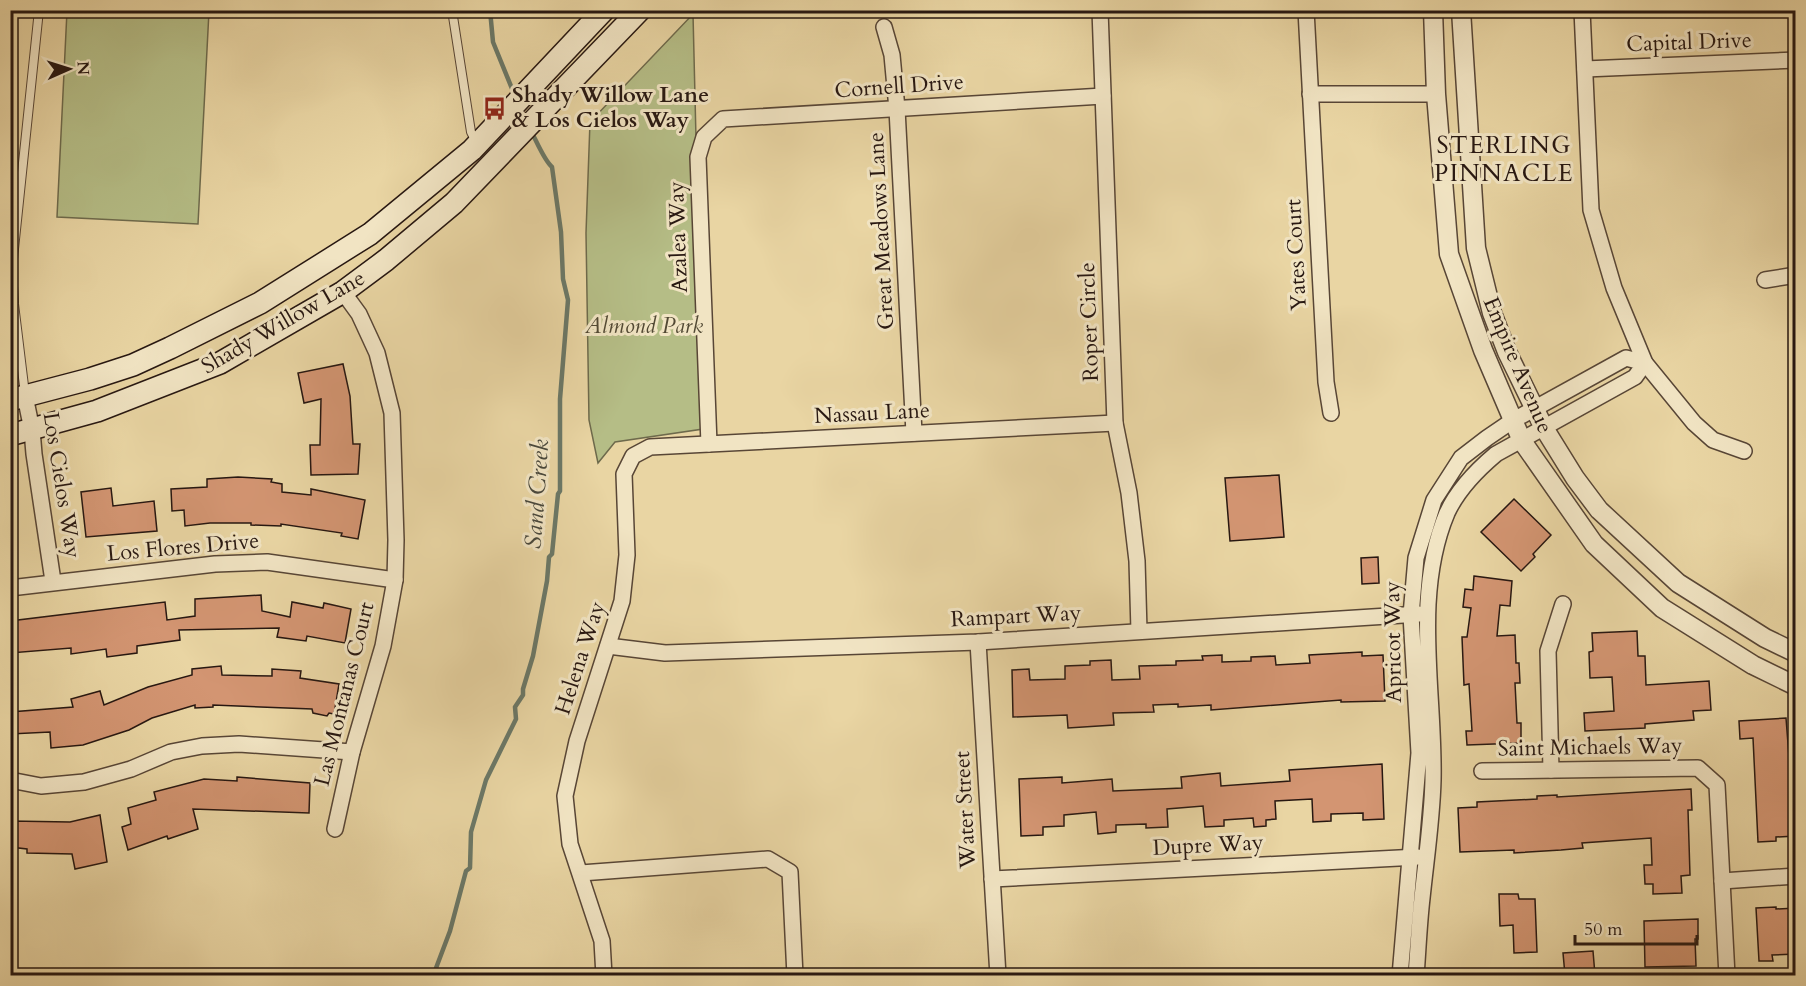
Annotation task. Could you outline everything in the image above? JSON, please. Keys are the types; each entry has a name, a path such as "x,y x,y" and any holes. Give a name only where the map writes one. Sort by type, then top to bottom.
{"main road":[{"name":"Shady Willow Lane","path":"18,398 133,365 260,303 370,234 484,137 604,10"},
{"name":"Shady Willow Lane","path":"10,435 96,411 220,363 343,292 386,260 454,202 640,10"}],"street":[{"name":"Roper Circle","path":"1100,10 1115,423 1130,504 1137,561 1139,631"},
{"path":"1306,10 1310,94 1436,94"},
{"name":"Empire Avenue","path":"1433,10 1436,94 1449,254 1483,351 1522,441 1593,544 1662,608 1754,665 1796,686"},
{"name":"Empire Avenue","path":"1461,10 1476,248 1492,313 1506,352 1544,428 1575,478 1599,510 1678,583 1765,638 1796,653"},
{"path":"1582,10 1592,210 1614,288 1645,363 1694,423 1713,440 1744,451"},
{"name":"Great Meadows Lane","path":"884,27 892,55 897,109 914,433"},
{"name":"Capital Drive","path":"1585,69 1796,60"},
{"name":"Yates Court","path":"1310,94 1326,382 1331,413"},
{"name":"Cornell Drive","path":"704,137 723,119 1103,96"},
{"name":"Azalea Way","path":"704,137 698,157 709,444"},
{"path":"1766,280 1796,275"},
{"name":"Las Montanas Court","path":"334,829 352,753 383,646 395,580 396,540 392,413 377,354 359,314 343,292"},
{"name":"Apricot Way","path":"1400,975 1419,753 1411,615 1416,558 1434,500 1461,458 1512,421 1626,358 1645,363 1635,377 1496,454 1462,488 1448,512 1433,557 1427,613 1433,762 1432,812 1416,975"},
{"name":"Los Cielos Way","path":"18,398 33,430 34,454 53,581"},
{"name":"Nassau Lane","path":"633,456 650,447 1115,423"},
{"name":"Helena Way","path":"604,975 602,941 570,844 565,796 577,741 622,602 627,555 624,474 633,456"},
{"name":"Los Flores Drive","path":"10,588 53,581 215,564 267,562 395,580"},
{"path":"1551,770 1548,651 1563,604"},
{"name":"Rampart Way","path":"608,646 665,653 978,642 1427,613"},
{"name":"Water Street","path":"978,642 998,975"},
{"path":"10,780 41,786 84,782 131,769 171,752 202,746 239,744 352,753"},
{"name":"Saint Michaels Way","path":"1482,771 1698,768 1717,785 1727,975"},
{"name":"Dupre Way","path":"992,879 1426,857"},
{"path":"581,873 768,859 790,872 795,975"},
{"path":"1722,880 1796,876"}],"lane":[{"path":"18,398 12,267 39,10"},
{"path":"452,10 471,132 484,137"}],"green space":[{"path":"67,11 209,11 198,224 57,217"},
{"name":"Almond Park","path":"693,14 703,429 615,442 598,463 589,420 586,233 590,122"}],"building":[{"path":"343,364 350,396 353,444 360,444 358,474 311,475 310,445 320,445 321,399 304,403 298,373"},
{"path":"1279,475 1284,537 1230,541 1225,478"},
{"path":"238,477 272,479 271,482 282,484 282,492 311,495 311,489 365,500 358,539 341,536 342,533 281,524 281,526 210,523 185,526 184,510 172,511 171,489 207,487 207,479"},
{"path":"111,488 113,506 154,501 157,531 86,537 81,492"},
{"path":"1514,499 1551,535 1521,571 1481,532"},
{"path":"1378,557 1379,583 1362,584 1361,558"},
{"path":"1474,576 1512,581 1510,606 1500,605 1497,636 1515,635 1516,663 1519,663 1520,683 1515,683 1517,723 1521,723 1521,743 1467,745 1466,731 1472,731 1469,684 1464,685 1462,637 1467,637 1471,608 1463,607 1465,589 1473,590"},
{"path":"261,595 262,611 290,617 292,602 323,608 324,603 351,609 345,643 307,636 306,641 277,637 279,628 179,630 180,640 137,646 137,653 107,657 106,649 71,654 71,648 10,653 10,621 165,602 167,620 195,616 195,599"},
{"path":"1637,631 1638,656 1645,656 1646,685 1709,681 1711,710 1693,711 1694,720 1645,724 1645,728 1585,731 1584,713 1614,711 1612,677 1590,678 1589,652 1593,651 1592,633"},
{"path":"1362,652 1362,656 1383,655 1385,701 1341,702 1341,700 1211,710 1211,705 1178,707 1178,704 1153,705 1154,712 1113,713 1114,725 1068,728 1067,715 1013,717 1012,670 1029,669 1030,680 1065,679 1065,666 1090,665 1090,661 1111,660 1112,680 1140,679 1139,666 1176,665 1176,661 1203,660 1202,656 1222,655 1222,662 1251,661 1251,657 1275,656 1276,665 1310,663 1309,655"},
{"path":"221,666 222,675 272,676 272,669 301,671 300,678 339,684 334,714 329,713 327,716 313,713 312,709 213,705 213,707 195,708 195,705 152,718 129,730 83,745 51,748 50,732 10,734 10,712 73,707 71,699 100,691 104,705 148,687 192,675 192,669"},
{"path":"1786,718 1791,783 1796,783 1796,836 1776,837 1776,841 1758,842 1753,738 1740,739 1739,721"},
{"path":"1382,764 1384,819 1363,820 1363,813 1331,814 1331,821 1313,822 1312,799 1275,801 1276,819 1266,820 1266,826 1254,827 1253,818 1224,820 1224,826 1205,827 1203,806 1167,809 1168,827 1146,828 1146,824 1116,825 1116,832 1098,834 1096,812 1064,815 1064,826 1043,827 1043,835 1021,836 1019,779 1062,777 1062,783 1112,779 1113,791 1182,788 1181,777 1220,773 1221,786 1290,781 1289,770"},
{"path":"237,777 310,783 309,813 193,809 198,829 168,839 167,836 128,850 122,827 131,824 128,808 156,800 154,792 204,779 237,781"},
{"path":"1691,789 1692,810 1688,810 1690,875 1681,876 1682,893 1653,894 1653,884 1645,884 1644,865 1652,865 1651,838 1582,843 1583,848 1561,850 1514,853 1514,850 1460,852 1458,808 1477,807 1477,802 1537,799 1537,796 1557,795 1557,797"},
{"path":"100,815 107,862 75,869 72,854 27,853 27,849 10,847 10,821 70,822"},
{"path":"1499,894 1518,894 1519,899 1535,899 1537,952 1514,953 1513,925 1500,926"},
{"path":"1776,907 1776,909 1796,908 1796,954 1772,955 1773,961 1759,961 1756,908"},
{"path":"1698,919 1698,939 1695,939 1696,966 1645,967 1644,921"},
{"path":"1593,951 1595,975 1565,975 1563,953"}],"waterway":[{"name":"Sand Creek","path":"490,10 493,42 515,96"},
{"name":"Sand Creek","path":"433,976 450,931 466,871 470,868 471,832 486,780 516,719 515,707 523,695 533,656 547,581 549,557 552,554 560,491 560,399 568,300 563,279 561,232 552,167 531,131"}],"place":[{"name":"Shady Willow Lane & Los Cielos Way","path":"494,108"}],"district":[{"name":"STERLING PINNACLE","path":"1504,159"}]}
